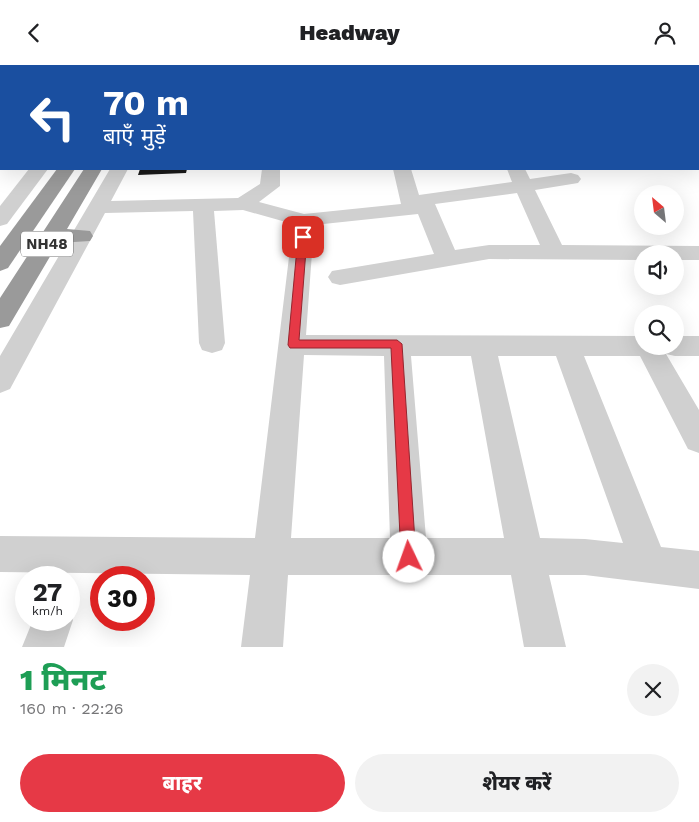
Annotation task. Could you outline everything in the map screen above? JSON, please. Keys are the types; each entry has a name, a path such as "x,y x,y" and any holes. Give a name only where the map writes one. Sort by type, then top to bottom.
{"highway":[{"name":"NH48","path":"0,263 65,170"},
{"name":"NH48","path":"0,319 92,170"},
{"path":"52,236 82,236"}],"street":[{"path":"0,220 38,170"},
{"path":"0,381 118,170"},
{"path":"243,204 270,186 271,170"},
{"path":"402,170 419,208 447,259"},
{"path":"419,208 423,200 520,178 572,179"},
{"path":"520,178 555,253"},
{"path":"98,207 243,204 304,220 419,208"},
{"path":"203,205 212,343"},
{"path":"262,647 270,557 294,345 304,220"},
{"path":"340,277 489,252 699,253"},
{"path":"397,344 409,557"},
{"path":"482,344 546,647"},
{"path":"294,345 634,345"},
{"path":"566,345 649,565"},
{"path":"684,346 699,346"},
{"path":"653,355 699,439"},
{"path":"0,554 66,566"},
{"path":"80,567 270,557 585,557 699,570"},
{"path":"43,647 49,631"}],"building":[{"path":"140,170 187,170 186,173 138,175"}],"route":[{"path":"303,237 294,345 397,344 409,557"}]}
